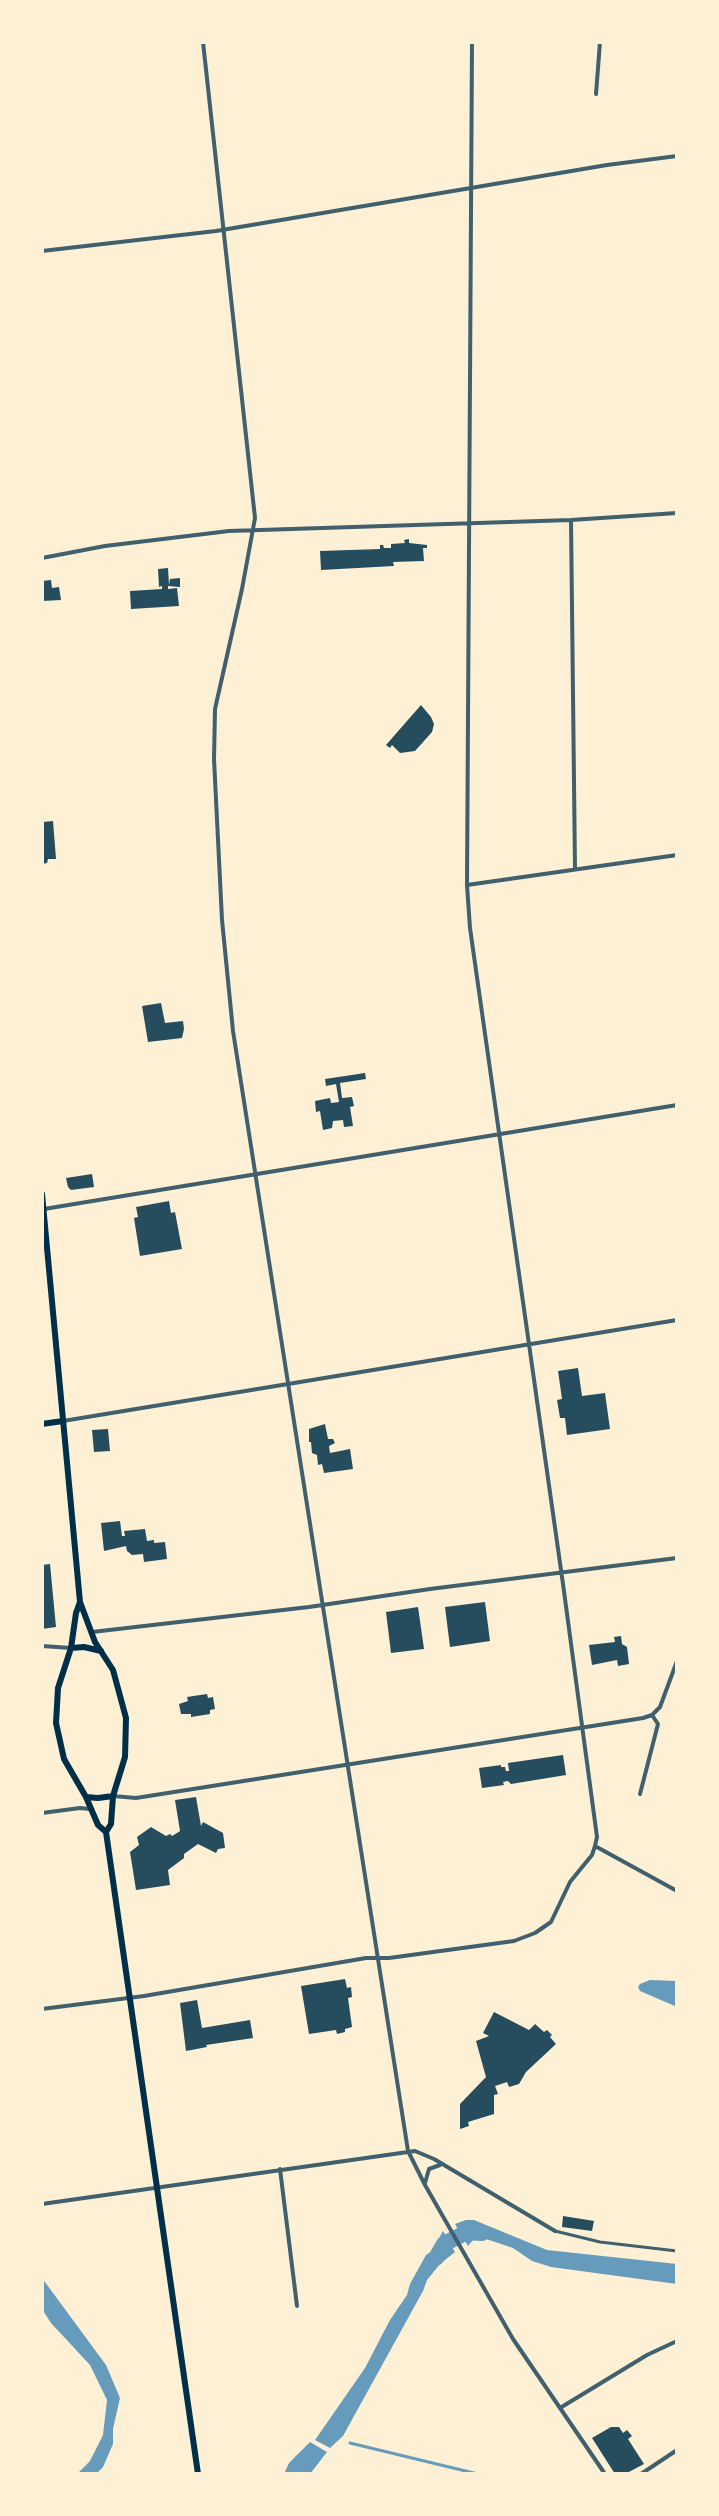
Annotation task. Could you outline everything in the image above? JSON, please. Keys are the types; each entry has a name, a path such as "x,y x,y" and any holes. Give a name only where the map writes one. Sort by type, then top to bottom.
{"main road":[{"path":"42,1194 80,1602 91,1632 118,1685 127,1720 125,1757 113,1796 111,1824 106,1832 198,2474"},
{"path":"42,1424 63,1421"},
{"path":"80,1602 71,1648 58,1688 56,1723 64,1759 93,1810 98,1825 106,1832"},
{"path":"71,1648 101,1651"},
{"path":"86,1797 113,1796"}],"street":[{"path":"203,42 254,502 253,531 215,709 214,759 222,920 233,1031 408,2151 513,2339 605,2474"},
{"path":"42,2009 377,1958 514,1941 535,1933 551,1922 570,1882 592,1855 597,1837 475,974 467,885 472,42"},
{"path":"596,94 600,42"},
{"path":"42,251 224,230 607,165 677,156"},
{"path":"42,558 105,546 253,531 571,520 677,513"},
{"path":"571,520 575,869"},
{"path":"467,885 677,855"},
{"path":"43,1209 677,1105"},
{"path":"63,1421 677,1320"},
{"path":"91,1632 324,1605 677,1558"},
{"path":"42,1646 71,1648"},
{"path":"113,1796 136,1798 635,1720 652,1715 660,1707 677,1661"},
{"path":"640,1794 658,1724 652,1715"},
{"path":"42,1813 80,1808 93,1810"},
{"path":"595,1846 677,1891"},
{"path":"42,2204 408,2151 442,2164 555,2231 600,2242 677,2251"},
{"path":"425,2185 429,2169 442,2164"},
{"path":"280,2169 297,2306"},
{"path":"560,2408 647,2355 677,2341"},
{"path":"641,2474 677,2450"}],"water":[{"path":"650,1980 677,1981 677,2007 640,1991 640,1984"},
{"path":"474,2220 547,2250 677,2264 677,2284 551,2267 532,2261 513,2248 480,2237 468,2246 455,2224"},
{"path":"443,2231 455,2252 427,2280 343,2436 330,2448 315,2440 365,2368 426,2255 432,2251"},
{"path":"42,2278 106,2365 120,2398 113,2444 103,2467 96,2474 77,2474 90,2461 103,2435 107,2400 90,2365 42,2309"},
{"path":"310,2442 327,2452 310,2474 284,2474 289,2463"}],"building":[{"path":"409,539 409,543 427,545 423,548 424,561 321,570 320,551 380,549 380,545 391,548 391,544 405,543 404,540"},
{"path":"168,568 169,585 170,579 180,578 180,587 168,586 168,589 177,588 179,606 131,609 130,591 162,589 162,586 159,587 158,569"},
{"path":"51,580 52,588 59,587 61,600 42,601 42,581"},
{"path":"421,705 434,724 432,732 415,751 400,753 392,745 390,748 386,745"},
{"path":"53,821 56,859 48,859 47,863 42,864 42,822"},
{"path":"161,1003 165,1023 183,1021 182,1038 148,1042 142,1006"},
{"path":"365,1073 366,1079 340,1083 342,1098 352,1097 353,1126 344,1127 343,1120 333,1121 332,1128 323,1130 315,1101 330,1098 331,1103 339,1102 336,1084 326,1086 325,1079"},
{"path":"92,1174 94,1187 71,1190 68,1187 66,1178"},
{"path":"169,1201 171,1213 175,1212 182,1249 140,1256 134,1218 138,1217 136,1207"},
{"path":"578,1368 582,1396 605,1393 610,1429 567,1435 565,1418 560,1418 557,1400 562,1399 558,1371"},
{"path":"325,1424 328,1439 333,1439 335,1443 329,1446 330,1453 350,1449 353,1469 324,1473 322,1464 318,1465 317,1455 312,1453 309,1442 309,1429"},
{"path":"108,1429 110,1451 94,1452 92,1430"},
{"path":"120,1521 122,1536 125,1536 124,1531 145,1529 147,1541 165,1542 167,1559 144,1562 143,1554 132,1555 126,1546 104,1551 101,1523"},
{"path":"50,1564 56,1627 42,1629 42,1565"},
{"path":"485,1602 490,1641 450,1647 445,1607"},
{"path":"418,1607 424,1649 391,1653 386,1612"},
{"path":"621,1636 622,1644 627,1647 629,1664 618,1666 617,1660 592,1665 589,1645 615,1642 614,1637"},
{"path":"207,1694 208,1698 213,1697 215,1709 210,1710 210,1714 191,1717 191,1714 181,1714 179,1704 188,1701 187,1697"},
{"path":"563,1755 566,1775 511,1784 508,1781 503,1782 504,1785 482,1788 479,1768 501,1765 509,1771 508,1763"},
{"path":"196,1797 201,1826 203,1822 223,1833 225,1848 218,1849 216,1853 198,1844 168,1870 170,1885 136,1890 130,1852 139,1845 137,1837 151,1827 166,1836 180,1831 175,1800"},
{"path":"345,1979 347,1988 351,1987 352,1997 348,1998 352,2027 337,2034 336,2030 309,2034 301,1986"},
{"path":"197,2000 202,2028 250,2020 253,2038 186,2051 180,2003"},
{"path":"494,2012 529,2030 535,2024 544,2032 547,2030 556,2044 526,2072 519,2084 509,2087 507,2082 495,2086 498,2094 494,2095 494,2114 468,2122 469,2126 460,2129 460,2104 486,2077 476,2041 489,2036 483,2033"},
{"path":"563,2216 594,2221 592,2231 562,2227"},
{"path":"611,2427 619,2427 623,2433 627,2430 632,2436 628,2439 644,2464 625,2474 615,2474 592,2438"}],"waterway":[{"path":"436,2258 444,2244 467,2232 482,2233"},
{"path":"350,2443 478,2474"}]}
